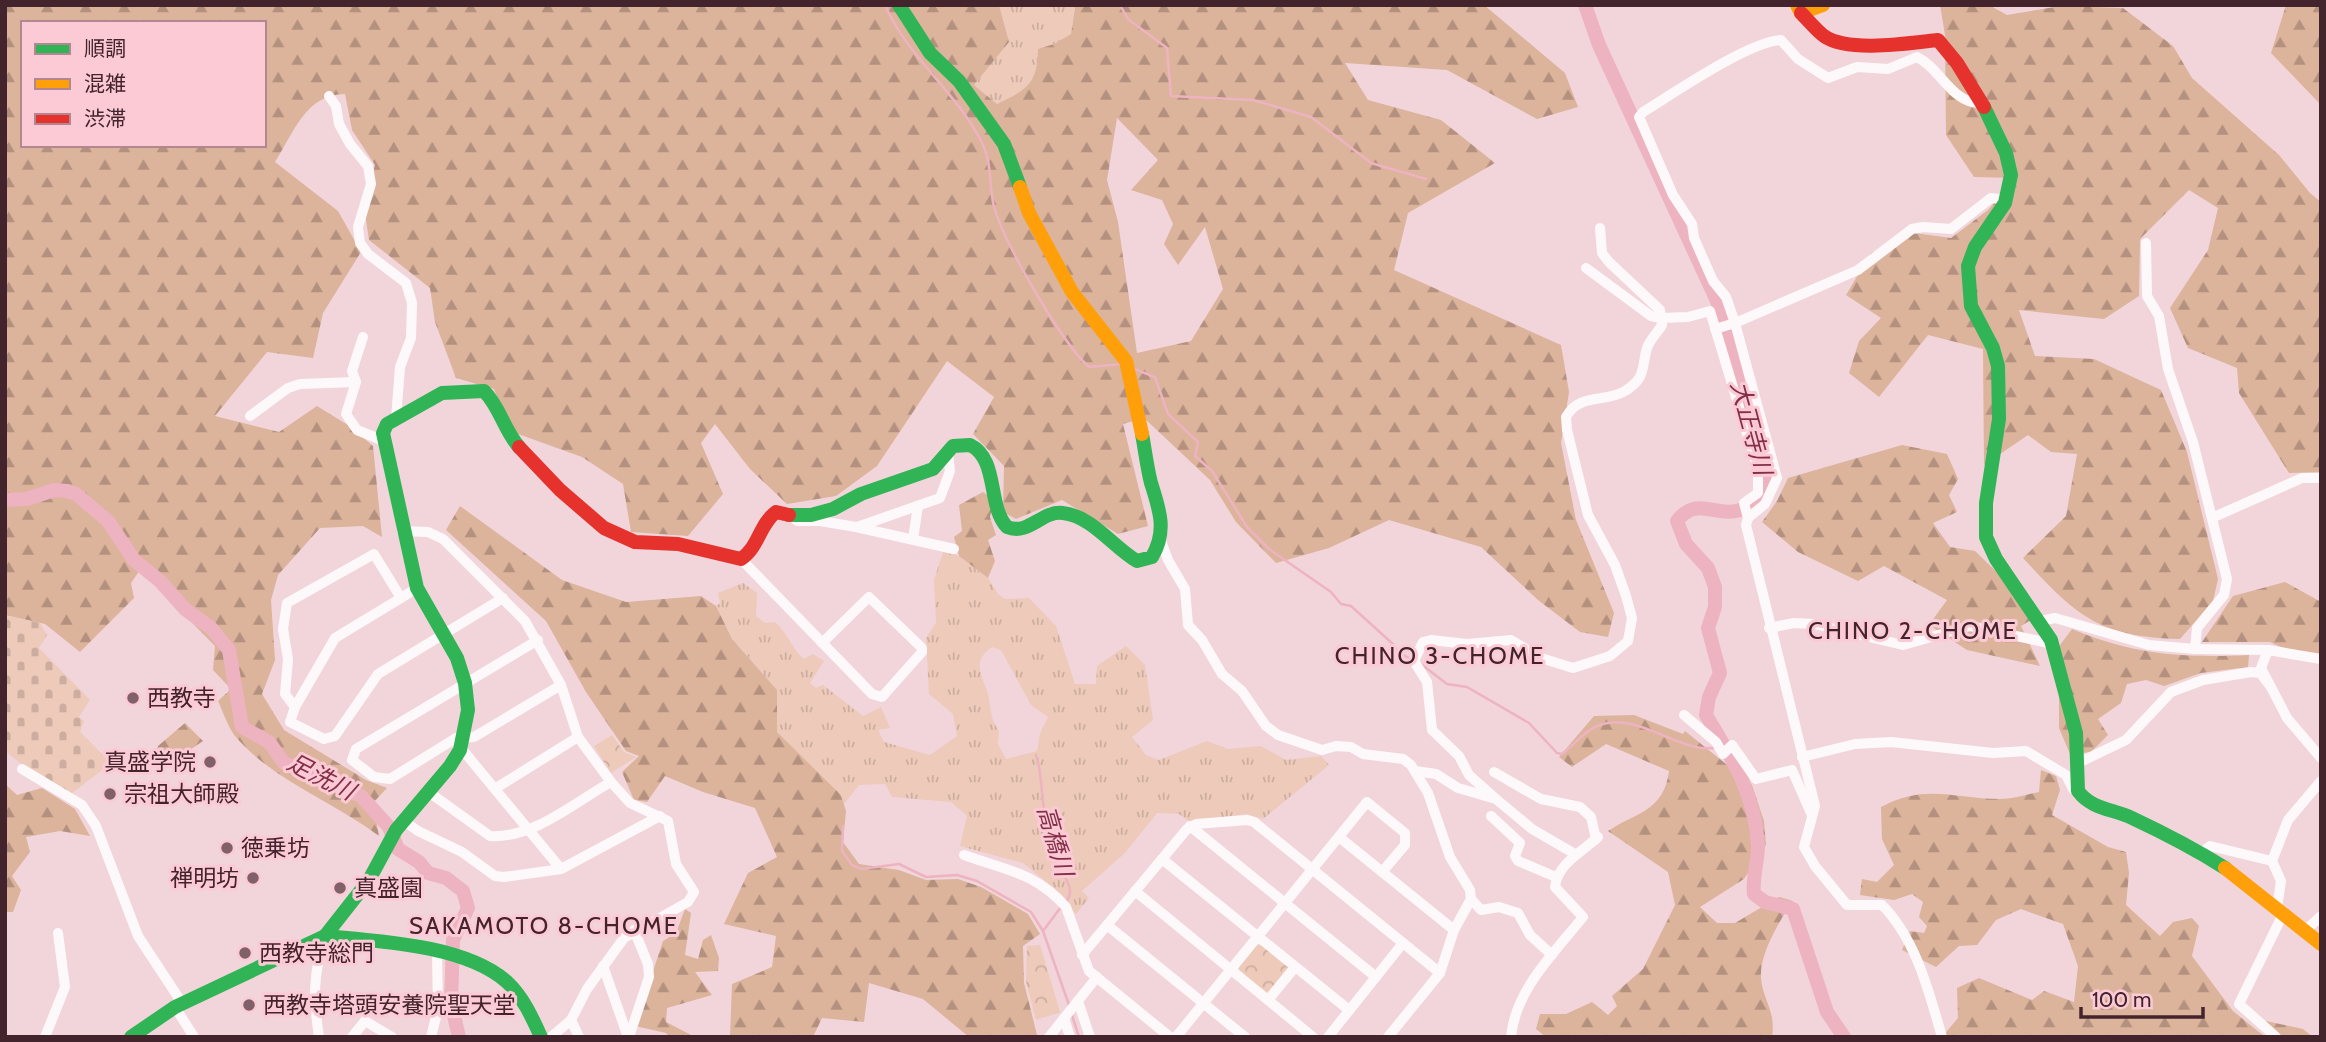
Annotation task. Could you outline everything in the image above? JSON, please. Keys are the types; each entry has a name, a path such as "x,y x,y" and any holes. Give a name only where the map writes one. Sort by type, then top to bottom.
{"main road":[{"path":"131,1037 179,1005 325,936 375,872 396,830 445,777 463,743 468,706 465,684 457,660 417,588 402,531 383,433 387,424 442,393 484,391 492,399 510,437 560,490 604,528 635,542 678,544 741,559 757,547 762,526 770,515 776,512 791,516 811,515 833,509 861,494 933,470 948,452 960,444 974,446 987,459 999,519 1009,530 1027,528 1048,514 1063,512 1096,528 1114,546 1138,561 1152,557 1161,541 1161,509 1151,482 1127,366 1072,292 1028,213 1016,168 1004,144 959,81 930,53 899,5"},
{"path":"1799,9 1823,5"},
{"path":"1799,9 1825,37 1840,42 1888,45 1938,40 1956,61 2010,166 2011,186 2007,200 1996,223 1972,247 1967,259 1970,301 1978,323 1991,340 1998,363 1995,447 1986,486 1986,535 1988,549 2040,621 2053,644 2078,763 2076,783 2084,799 2132,818 2201,853 2280,910 2321,944"},
{"path":"325,936 442,952 480,962 508,983 532,1014 541,1037"}],"street":[{"path":"1748,518 1765,504 1777,478 1735,323 1726,297 1713,281 1694,238 1692,224 1673,195 1639,117 1643,112 1771,40 1781,40 1798,59 1828,78 1857,67 1888,69 1917,57 1929,63 1955,93 1970,103 1979,103"},
{"path":"329,96 336,106 339,124 350,144 368,166 371,184 358,228 360,243 368,254 406,283 412,303 411,338 400,367 396,419"},
{"path":"1715,329 1858,270 1912,229 1951,229 1991,198 2007,200"},
{"path":"1575,854 1532,829 1469,775 1459,756 1432,730 1427,682 1414,661 1423,642 1432,640 1467,644 1511,640 1541,658 1573,668 1610,656 1628,641 1632,618 1626,596 1615,565 1588,515 1566,417 1578,402 1623,392 1633,384 1646,365 1647,348 1662,325 1660,310 1602,253 1600,228"},
{"path":"2146,243 2147,296 2159,316 2168,369 2214,517 2213,531 2227,579 2224,596 2197,628 2195,649"},
{"path":"1586,268 1651,316 1688,317 1710,311 1758,470 1758,493 1744,503 1748,518 1746,526 1815,806 1804,847 1815,866 1847,905 1882,905 1890,913 1923,972 1942,1037"},
{"path":"363,337 352,371 356,382 346,414 357,430 384,441"},
{"path":"250,416 288,388 300,384 356,382"},
{"path":"856,527 940,498 950,471 948,452"},
{"path":"2214,517 2302,478 2321,478"},
{"path":"913,538 918,506"},
{"path":"791,516 797,522 820,521 856,527 954,549"},
{"path":"402,531 437,535 455,548 525,621 561,685 578,737 630,803 668,821 676,864 694,892 693,897 634,930 603,966 571,1020 551,1037"},
{"path":"1161,541 1185,590 1188,625 1202,640 1222,674 1242,691 1266,726 1278,735 1322,750 1336,746 1351,747 1363,754 1403,759 1415,771 1428,793 1450,857 1470,890 1471,899 1454,930 1440,973 1388,1037"},
{"path":"295,707 285,694 288,659 283,629 287,603 374,554 401,598"},
{"path":"741,559 821,643 872,694 882,697 922,652 922,648 869,597 821,643"},
{"path":"417,588 335,638 295,707 290,722 324,739 335,736 374,677 503,598"},
{"path":"2040,621 2054,618 2149,645 2268,650 2321,659"},
{"path":"1769,628 1794,623 1814,624 1903,645 1970,626 2053,644"},
{"path":"537,640 356,749 352,760 374,777 390,779 456,738 463,743 562,869"},
{"path":"2268,650 2261,668 2287,718 2321,758"},
{"path":"2078,763 2126,740 2171,692 2203,680 2251,672 2260,673 2271,687"},
{"path":"463,743 561,685"},
{"path":"1684,715 1720,748 1732,746 1756,779 1791,770 1812,814"},
{"path":"496,788 578,737"},
{"path":"1802,757 1856,744 1891,742 1993,753 2026,751 2066,775 2074,793 2080,800 2084,799"},
{"path":"22,769 82,805 96,826 138,936 179,1005 194,1037"},
{"path":"1415,771 1436,774 1458,788 1496,799"},
{"path":"1494,772 1541,799 1580,807 1591,817 1597,838 1575,854 1556,877 1555,887 1583,917 1525,993 1511,1037"},
{"path":"2276,1037 2239,1004 2280,910 2281,881 2272,861 2288,820 2321,781"},
{"path":"430,793 491,836 529,830 611,782"},
{"path":"1176,1037 1367,802 1405,833 1405,845 1382,872"},
{"path":"396,830 418,831 450,845 495,876 562,869 660,816"},
{"path":"1491,816 1520,843"},
{"path":"1082,955 1190,826 1247,820 1254,822 1440,973"},
{"path":"1190,826 1376,977"},
{"path":"1532,829 1520,843 1515,856 1518,861 1556,877"},
{"path":"1339,837 1454,930"},
{"path":"2201,853 2210,846 2221,846 2272,861"},
{"path":"964,855 1021,873 1063,904 1089,971 1170,1037"},
{"path":"1162,859 1349,1010"},
{"path":"1135,891 1313,1037"},
{"path":"1471,899 1481,910 1499,906 1518,913 1530,935 1552,956"},
{"path":"2306,930 2321,916"},
{"path":"1107,925 1245,1037"},
{"path":"628,1037 649,977 648,964 634,930"},
{"path":"46,1037 65,987 58,933"},
{"path":"319,1037 313,1003 314,971 325,936"},
{"path":"1328,1037 1403,943"},
{"path":"431,1037 438,1009 442,952"},
{"path":"603,966 628,1037"},
{"path":"1268,1000 1295,967"},
{"path":"1049,1037 1097,977"},
{"path":"1070,1010 1070,1037"},
{"path":"1070,1010 1090,1037"},
{"path":"571,1020 579,1037"},
{"path":"352,1037 365,1021 392,1037"}],"green space":[{"path":"5,5 999,5 1009,42 974,85 997,104 1023,90 1033,78 1038,49 1071,34 1075,8 1072,5 1484,5 1565,73 1578,107 1537,119 1447,70 1345,63 1368,100 1441,120 1495,163 1408,213 1394,270 1561,345 1569,392 1561,443 1576,520 1614,613 1608,637 1580,632 1538,600 1481,547 1389,520 1329,548 1276,563 1236,522 1210,480 1144,418 1123,424 1148,526 1118,534 1062,500 1016,519 1003,512 1004,466 973,434 994,397 947,361 877,466 836,496 787,504 750,469 715,424 701,443 723,494 688,536 631,532 623,484 582,457 510,431 494,389 456,378 435,322 430,288 369,240 364,206 375,165 352,130 345,94 320,100 311,108 295,127 275,162 338,211 361,252 323,313 313,358 267,352 215,416 279,432 317,406 351,427 373,446 382,537 363,526 320,528 278,575 271,600 275,660 262,694 284,730 366,780 387,788 373,803 379,836 285,778 250,752 235,736 218,701 231,689 213,670 215,646 140,570 131,583 134,598 80,652 45,624 5,615","holes":["1117,118 1158,160 1131,190 1162,200 1173,224 1164,244 1178,265 1205,227 1223,289 1191,341 1137,353 1118,222 1107,180"]},
{"path":"999,5 1075,7 1071,34 1039,49 1033,78 1023,90 997,104 974,85 1009,42"},
{"path":"1940,5 1989,5 2007,15 2061,6 2123,8 2173,46 2192,78 2279,155 2310,193 2321,202 2321,472 2289,473 2239,393 2237,368 2188,348 2170,308 2208,250 2218,208 2189,190 2140,239 2139,296 2104,319 2019,310 2035,356 2094,359 2161,390 2187,452 2218,579 2213,601 2180,639 2128,634 2108,628 2074,608 2023,558 2066,516 2077,454 2051,452 2028,435 1984,465 1983,349 1928,335 1879,397 1849,373 1859,341 1881,318 1846,295 1871,253 1914,233 1951,238 1988,210 2016,178 1974,177 1946,135 1945,35"},
{"path":"2286,5 2321,5 2321,105 2271,53"},
{"path":"1902,445 1947,454 1958,479 1949,495 1957,512 1933,523 1950,547 1975,551 2007,582 2031,620 2021,626 2040,666 1967,650 1929,625 1947,600 1884,566 1858,581 1798,552 1762,522 1777,501 1788,478"},
{"path":"983,492 994,500 990,517 996,535 988,540 995,561 988,578 959,556 954,537 962,531 959,505"},
{"path":"460,506 562,580 626,602 701,596 716,606 732,639 777,690 777,732 841,795 846,811 843,842 859,864 899,870 926,880 958,879 981,887 1028,914 1040,934 1023,946 1024,983 1037,1035 969,1037 923,999 869,983 864,1022 822,1018 813,1037 730,1037 732,984 772,967 776,936 724,924 748,873 777,857 755,808 703,792 665,776 647,802 634,800 622,772 639,756 626,751 586,692 546,621 446,530"},
{"path":"943,552 959,556 988,578 998,594 1005,599 1029,598 1056,626 1075,684 1096,684 1097,666 1126,646 1145,665 1153,720 1132,737 1146,755 1159,760 1207,741 1228,749 1261,746 1286,760 1321,756 1329,765 1263,819 1247,814 1189,821 1179,814 1157,813 1125,853 1082,891 1089,898 1076,914 1060,893 1023,863 960,846 967,816 951,802 892,797 885,784 859,785 844,804 841,795 777,732 777,690 732,639 716,606 720,603 718,593 743,583 757,593 756,616 765,623 775,622 804,659 813,654 824,661 810,683 816,688 823,685 863,716 881,707 890,728 878,730 884,742 930,755 957,736 953,714 929,694 926,638 936,623 934,580","holes":["992,647 1001,650 1031,705 1048,717 1040,734 1037,751 1006,759 998,744 999,731 994,723 980,672 981,659 985,653"]},
{"path":"2285,582 2321,602 2321,656 2292,652 2270,642 2202,642 2233,596"},
{"path":"5,617 40,623 47,635 39,648 90,700 79,717 84,721 80,732 111,763 71,794 33,773 5,751"},
{"path":"2072,629 2095,638 2159,653 2249,655 2248,667 2201,673 2164,686 2146,680 2127,684 2121,703 2098,719 2108,735 2091,752 2070,754 2059,728 2059,696 2060,645"},
{"path":"1634,715 1683,734 1685,731 1752,785 1764,821 1766,845 1744,879 1700,907 1717,923 1735,923 1779,897 1793,901 1771,938 1761,969 1762,986 1771,1013 1772,1037 1546,1037 1536,1029 1540,1014 1566,1014 1592,1002 1608,1015 1617,1006 1612,996 1643,969 1675,905 1668,872 1608,831 1655,803 1666,784 1669,771 1606,744 1572,767 1559,757 1594,716"},
{"path":"185,723 203,741 172,762 165,760 157,750 158,746"},
{"path":"612,735 624,752 636,757 611,773 594,746"},
{"path":"2041,770 2056,776 2060,790 2052,815 2108,847 2126,852 2129,873 2126,905 2160,936 2173,922 2192,918 2199,926 2192,956 2233,1011 2265,1037 1942,1037 1958,1018 1957,988 1979,978 2032,1000 2044,991 2074,1002 2078,966 2063,924 2021,909 1996,920 1977,945 1959,946 1936,967 1902,950 1910,931 1924,933 1927,926 1919,917 1923,902 1912,894 1894,900 1860,895 1862,879 1877,882 1894,865 1882,839 1881,807 1897,800 1926,794 2000,799 2039,792"},
{"path":"5,784 17,795 42,788 75,809 90,836 60,831 26,837 30,852 12,876 21,890 13,912 5,912"},
{"path":"685,909 691,913 685,955 698,959 703,940 711,935 719,958 718,971 695,972 712,995 667,1008 666,1022 695,1037 669,1037 666,1033 635,1026 663,941 676,933"},
{"path":"1040,945 1060,1012 1036,1020 1026,982 1027,946"},
{"path":"1262,945 1291,968 1268,996 1239,973 1239,965 1255,946"},
{"path":"2266,1021 2303,1029 2313,1037 2278,1037"}],"waterway":[{"path":"885,5 906,42 973,126 988,160 992,199 1000,223 1022,267 1064,337 1089,367 1122,364"},
{"path":"1120,5 1128,19 1167,48 1171,96 1253,100 1311,117 1371,163 1426,179"},
{"name":"大正寺川","path":"1585,5 1599,45 1717,301 1765,475 1767,489 1753,503 1740,510 1728,512 1697,508 1677,521 1686,544 1708,568 1715,587 1715,607 1708,628 1720,673 1709,697 1706,715 1741,777 1753,810 1758,846 1754,894 1765,902 1793,909 1827,1012 1844,1037"},
{"path":"1134,369 1155,377 1168,414 1198,442 1195,456 1212,471 1247,527 1269,549 1331,592 1341,604 1351,606 1394,645 1397,651 1412,660"},
{"name":"足洗川","path":"5,500 27,499 54,490 67,491 76,494 108,521 134,560 160,581 185,609 211,628 229,650 242,727 269,742 284,763 361,796 389,827 398,849 419,862 428,873 446,878 463,891 468,908 453,940 451,1003 459,1037"},
{"path":"1421,664 1447,684 1467,687 1529,723 1557,753 1562,754 1597,726 1614,722 1630,724 1694,747 1724,745"},
{"name":"高橋川","path":"1036,755 1046,817 1069,887 1066,902"},
{"path":"843,826 842,851 852,865 861,869 899,864 926,877 957,875 977,881 1031,912 1043,931"},
{"name":"高橋川","path":"1061,907 1043,931 1069,1005"},
{"name":"高橋川","path":"1072,1015 1079,1037"}],"traffic: fast":[{"path":"899,5 930,53 959,81 1004,144 1020,187"},
{"path":"1984,107 2006,153 2011,175 2005,203 1975,247 1968,266 1971,306 1993,348 1998,366 1999,419 1986,503 1986,537 1996,559 2051,640 2076,733 2078,791 2089,802 2144,824 2225,868"},
{"path":"131,1037 175,1007 325,936 369,880 396,830 450,766 460,750 468,710 465,683 457,658 417,588 383,433 387,424 442,393 484,391 519,447"},
{"path":"789,515 811,515 833,509 861,494 933,469 953,446 970,445 985,461 997,507 1007,527 1015,529 1029,526 1055,513 1074,515 1093,526 1137,561 1152,557 1161,530 1142,434"},
{"path":"325,936 421,947 469,960 507,982 531,1015 541,1037"}],"traffic: slow":[{"path":"1797,5 1801,13 1823,5"},
{"path":"1020,187 1029,213 1072,292 1126,361 1142,434"},
{"path":"2225,868 2321,944"}],"traffic: jam":[{"path":"1801,13 1824,36 1848,44 1879,46 1938,40 1957,63 1984,107"},
{"path":"519,447 560,490 604,528 635,542 678,544 741,559 752,548 770,517 776,512 789,515"}],"place":[{"name":"西教寺","path":"133,698"},
{"name":"真盛学院","path":"210,762"},
{"name":"宗祖大師殿","path":"110,794"},
{"name":"徳乗坊","path":"227,848"},
{"name":"禅明坊","path":"253,878"},
{"name":"真盛園","path":"340,888"},
{"name":"西教寺総門","path":"245,953"},
{"name":"西教寺塔頭安養院聖天堂","path":"249,1005"}],"district":[{"name":"CHINO 2-CHOME","path":"1913,631"},
{"name":"CHINO 3-CHOME","path":"1440,656"},
{"name":"SAKAMOTO 8-CHOME","path":"544,926"}]}
